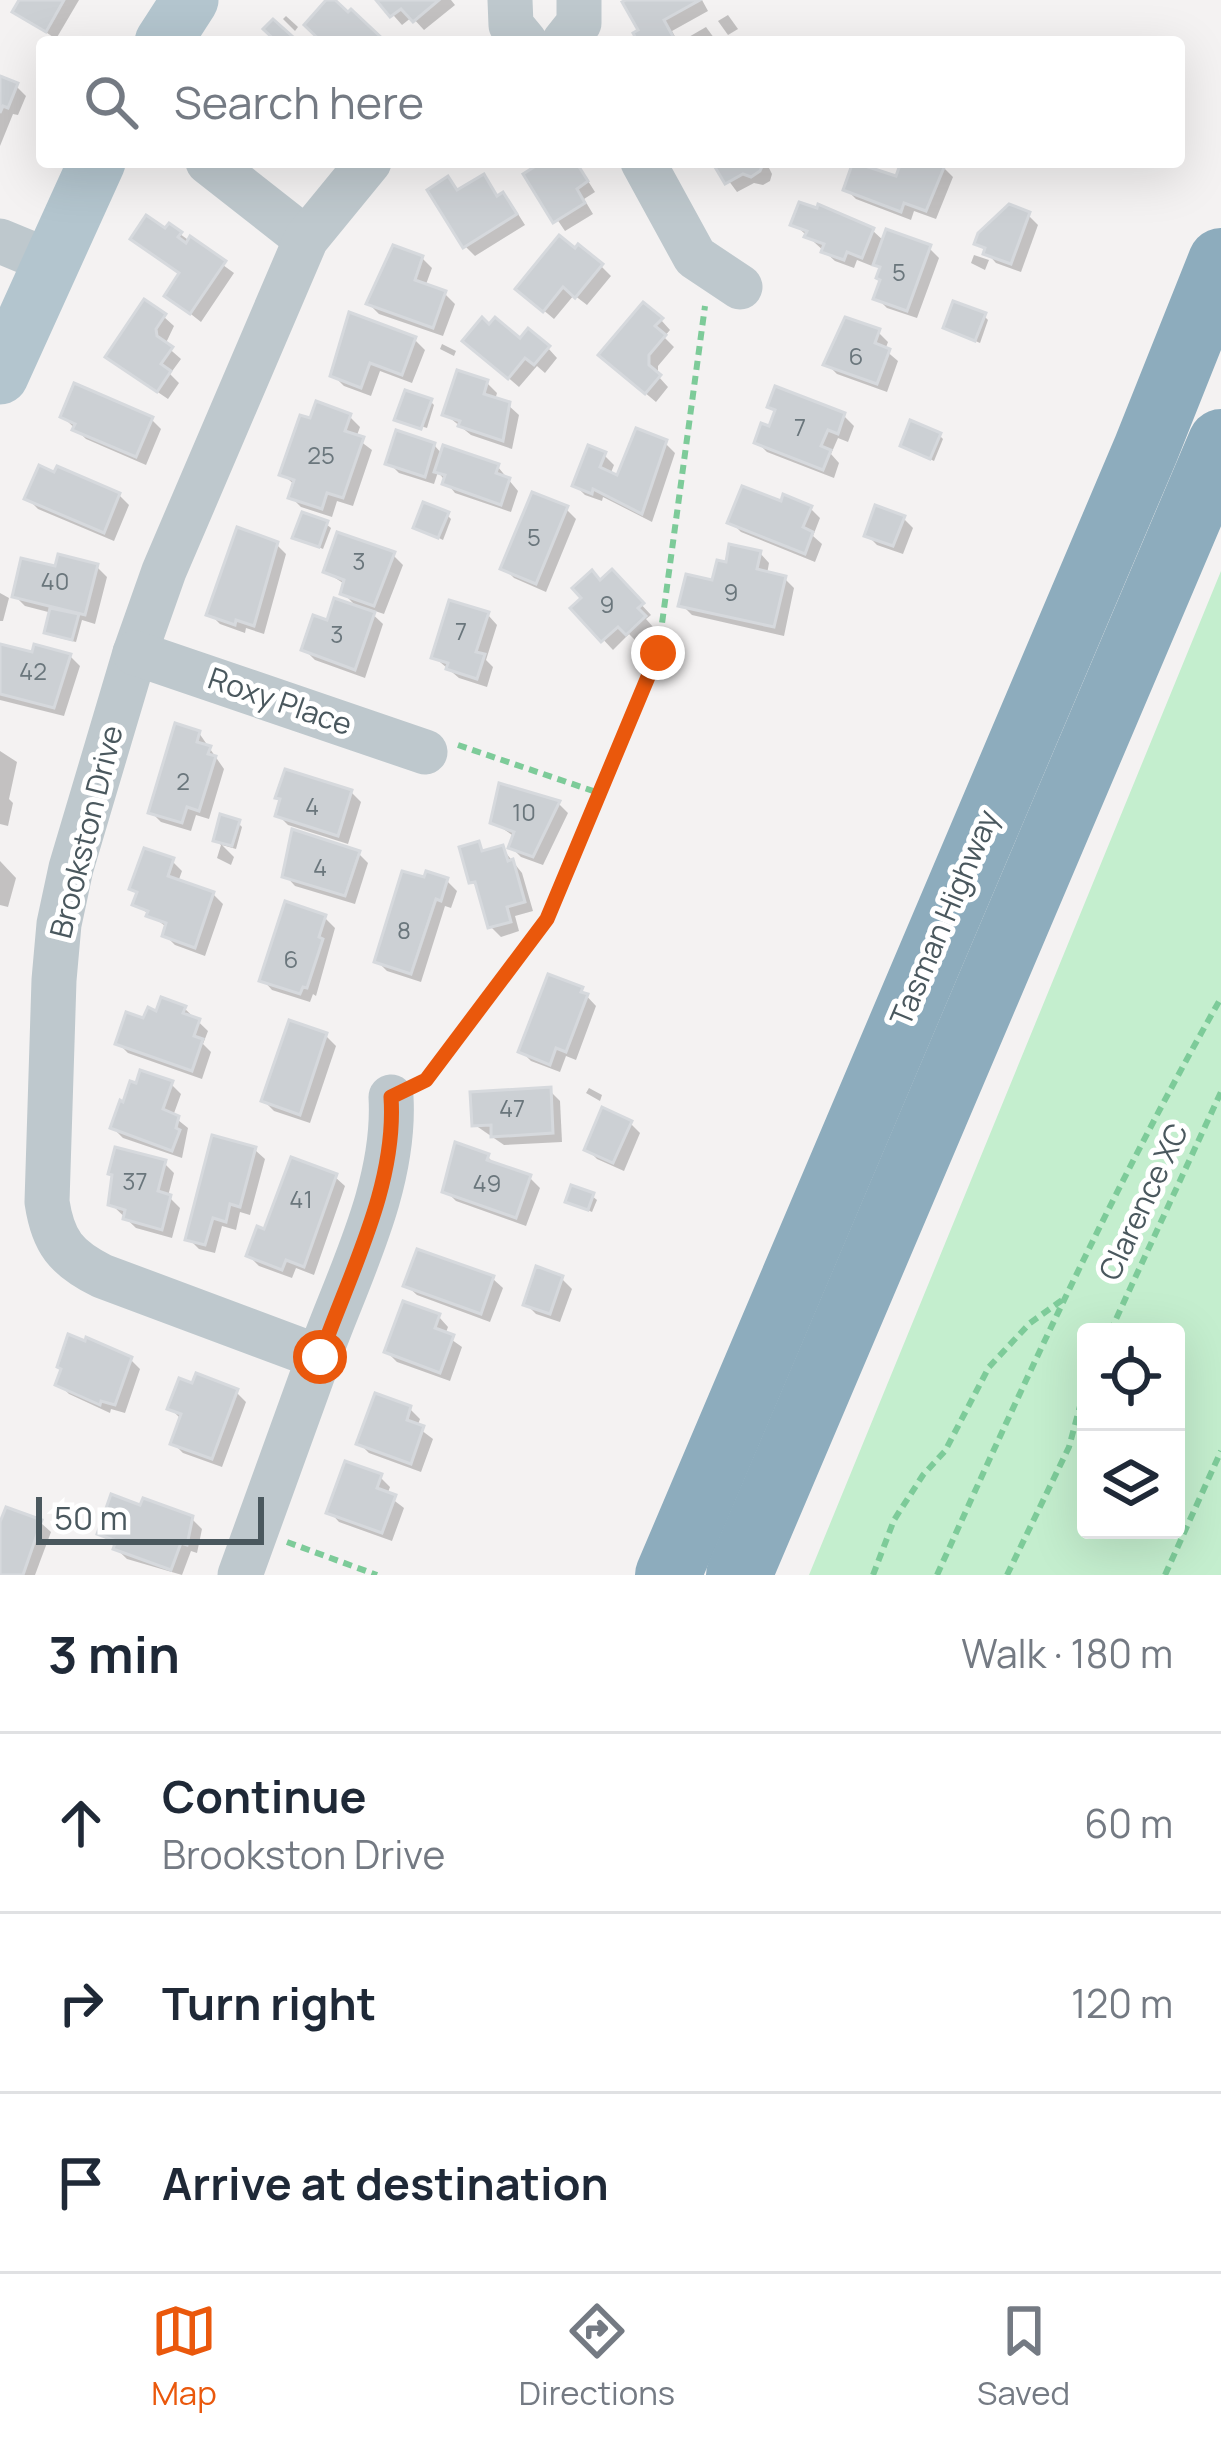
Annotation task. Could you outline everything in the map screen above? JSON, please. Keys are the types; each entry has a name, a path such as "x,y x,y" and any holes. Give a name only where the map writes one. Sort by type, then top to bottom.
{"highway":[{"name":"Tasman Highway","path":"668,1575 1221,261"},
{"path":"739,1575 1221,442"}],"main road":[{"path":"167,36 190,0"},
{"path":"0,376 25,251 92,168"}],"street":[{"path":"569,36 579,23 579,0"},
{"path":"216,168 306,239"},
{"name":"Brookston Drive","path":"320,1357 102,1276 59,1247 47,1202 54,980 71,868 164,571 306,239 364,168"},
{"path":"646,168 695,257 725,277"},
{"name":"Roxy Place","path":"136,653 425,752"},
{"path":"240,1575 386,1172 393,1126 391,1097"}],"path":[{"path":"391,1097 426,1080 547,919 602,794 658,653 725,277"},
{"path":"425,752 463,745 602,794"},
{"path":"938,1575 1168,1091 1221,998"},
{"name":"Clarence XC","path":"1114,1323 1221,1092"},
{"path":"874,1575 894,1520 922,1475 945,1451 989,1367 1030,1323 1068,1296"},
{"path":"1007,1575 1069,1447 1077,1417"},
{"path":"1165,1575 1221,1451"},
{"path":"256,1531 377,1575"}],"green space":[{"path":"1221,571 1221,1575 809,1575"}],"building":[{"path":"19,0 64,0 46,32 12,12"},
{"path":"326,0 335,0 380,36 316,36 304,25"},
{"path":"376,0 439,0 413,22 401,9 390,17"},
{"path":"700,0 664,20 673,36 635,36 638,30 622,2"},
{"path":"273,19 292,36 271,36 263,29"},
{"path":"0,76 18,83 8,108 3,106 0,113"},
{"path":"532,168 580,168 588,181 577,189 585,203 553,223 523,174"},
{"path":"716,168 761,168 751,177 743,174 725,184"},
{"path":"851,168 896,176 899,168 944,168 926,211 904,203 901,212 843,190"},
{"path":"484,174 497,196 503,192 517,214 463,248 427,190 448,176 457,190"},
{"path":"799,202 817,208 818,204 874,228 862,258 847,252 844,260 821,252 824,244 804,237 807,231 790,225"},
{"path":"1009,204 1030,212 1011,264 983,254 985,248 974,244 978,233"},
{"path":"146,215 165,228 169,223 182,232 178,237 186,243 190,236 226,261 190,314 164,296 179,273 130,239"},
{"path":"886,229 931,245 907,311 873,299 880,267 873,265"},
{"path":"559,235 603,264 575,298 563,287 543,312 515,289"},
{"path":"393,245 423,256 415,280 446,291 433,328 366,304"},
{"path":"144,299 166,314 157,336 173,347 161,364 171,371 157,392 105,357"},
{"path":"953,301 986,313 975,341 943,328"},
{"path":"643,302 663,318 655,326 666,335 649,355 649,365 661,375 645,394 598,355"},
{"path":"349,312 416,337 402,375 370,363 361,388 330,376"},
{"path":"482,317 489,324 495,317 520,338 528,328 550,346 534,365 525,358 508,379 462,341"},
{"path":"845,317 880,329 875,343 890,349 877,384 823,365"},
{"path":"457,370 488,380 484,394 510,402 503,441 458,426 460,421 442,415"},
{"path":"74,383 153,417 136,457 72,430 75,424 60,417"},
{"path":"775,386 845,413 838,434 828,430 821,446 831,450 823,470 754,443 761,423 769,426 775,410 767,407"},
{"path":"405,390 432,399 421,429 394,420"},
{"path":"316,401 351,414 345,431 364,437 343,498 327,493 322,509 288,498 294,480 279,475 300,415 310,418"},
{"path":"910,420 941,433 930,459 900,446"},
{"path":"636,428 667,440 642,514 593,489 592,494 572,486 588,445 606,452 600,467 617,475"},
{"path":"396,430 435,443 425,477 385,464"},
{"path":"443,445 499,464 496,473 510,478 501,505 442,484 445,475 434,472"},
{"path":"39,465 54,472 57,466 120,493 104,533 24,499"},
{"path":"742,486 781,501 783,494 812,506 803,527 813,532 805,554 727,523"},
{"path":"532,492 568,506 536,584 500,569"},
{"path":"423,502 449,512 438,538 413,528"},
{"path":"875,505 905,516 893,546 864,536"},
{"path":"302,512 328,521 319,547 292,538"},
{"path":"237,527 278,542 254,626 206,615"},
{"path":"337,532 395,552 374,606 340,594 344,580 323,572"},
{"path":"729,544 761,551 757,569 786,576 774,627 678,606 686,574 712,580 717,560 726,562"},
{"path":"58,554 98,564 85,615 12,597 21,558 55,566"},
{"path":"612,569 644,603 638,608 646,616 626,635 618,627 601,642 570,608 581,598 572,588 592,570 600,580"},
{"path":"334,598 375,612 355,670 301,650 313,615 327,620"},
{"path":"449,600 489,612 476,652 485,654 477,679 446,669 448,663 431,658"},
{"path":"50,608 79,614 72,640 44,633"},
{"path":"0,644 32,652 34,644 71,654 54,708 0,694"},
{"path":"175,723 200,731 197,742 211,746 208,754 216,756 199,811 187,807 182,823 148,813"},
{"path":"285,769 352,790 338,836 275,816 280,799 275,798"},
{"path":"499,783 560,801 533,857 508,848 514,832 490,823"},
{"path":"220,814 240,820 232,846 213,841"},
{"path":"292,829 360,851 345,896 282,877"},
{"path":"479,841 482,851 503,845 508,861 513,859 525,902 507,907 511,922 488,928 459,847"},
{"path":"144,848 174,858 168,876 214,892 195,948 162,936 166,923 132,905 137,892 129,889"},
{"path":"402,871 424,877 426,871 448,878 441,901 436,899 411,974 374,962"},
{"path":"285,901 326,915 307,988 300,994 259,981"},
{"path":"548,974 583,987 581,992 588,994 566,1052 556,1048 550,1065 518,1052"},
{"path":"161,997 186,1006 183,1013 200,1019 194,1036 203,1039 192,1071 115,1044 126,1012 143,1018 148,1007 156,1011"},
{"path":"289,1020 327,1033 300,1115 261,1101"},
{"path":"140,1070 173,1081 163,1109 179,1116 176,1128 180,1130 172,1151 110,1128 120,1100 123,1102 130,1081 136,1083"},
{"path":"551,1087 553,1133 491,1137 491,1125 472,1126 470,1092"},
{"path":"602,1107 632,1121 613,1163 584,1150"},
{"path":"212,1135 256,1147 240,1207 230,1204 226,1222 213,1218 205,1245 185,1240"},
{"path":"455,1142 489,1154 487,1160 531,1175 516,1218 442,1192"},
{"path":"115,1147 166,1160 158,1191 171,1195 162,1230 123,1219 125,1210 108,1205 112,1175 108,1174"},
{"path":"291,1157 337,1174 304,1267 286,1260 282,1270 246,1256 257,1226 264,1229"},
{"path":"571,1185 594,1193 588,1210 565,1202"},
{"path":"417,1249 494,1276 481,1314 403,1286"},
{"path":"536,1266 563,1276 550,1314 523,1305"},
{"path":"403,1301 440,1314 435,1328 454,1335 440,1373 384,1352"},
{"path":"68,1334 132,1357 115,1405 101,1401 100,1405 55,1385"},
{"path":"196,1373 238,1389 212,1459 170,1444 181,1414 167,1409 179,1378 192,1383"},
{"path":"375,1393 411,1406 407,1420 424,1426 411,1464 356,1444"},
{"path":"345,1461 382,1474 377,1488 396,1495 382,1533 326,1513"},
{"path":"111,1494 140,1505 143,1498 193,1516 187,1545 181,1543 171,1570 113,1549 116,1541 97,1534"},
{"path":"6,1507 42,1520 23,1575 0,1575 0,1522"}],"route":[{"path":"320,1357 386,1172 393,1126 391,1097 426,1080 547,919 658,653"}]}
